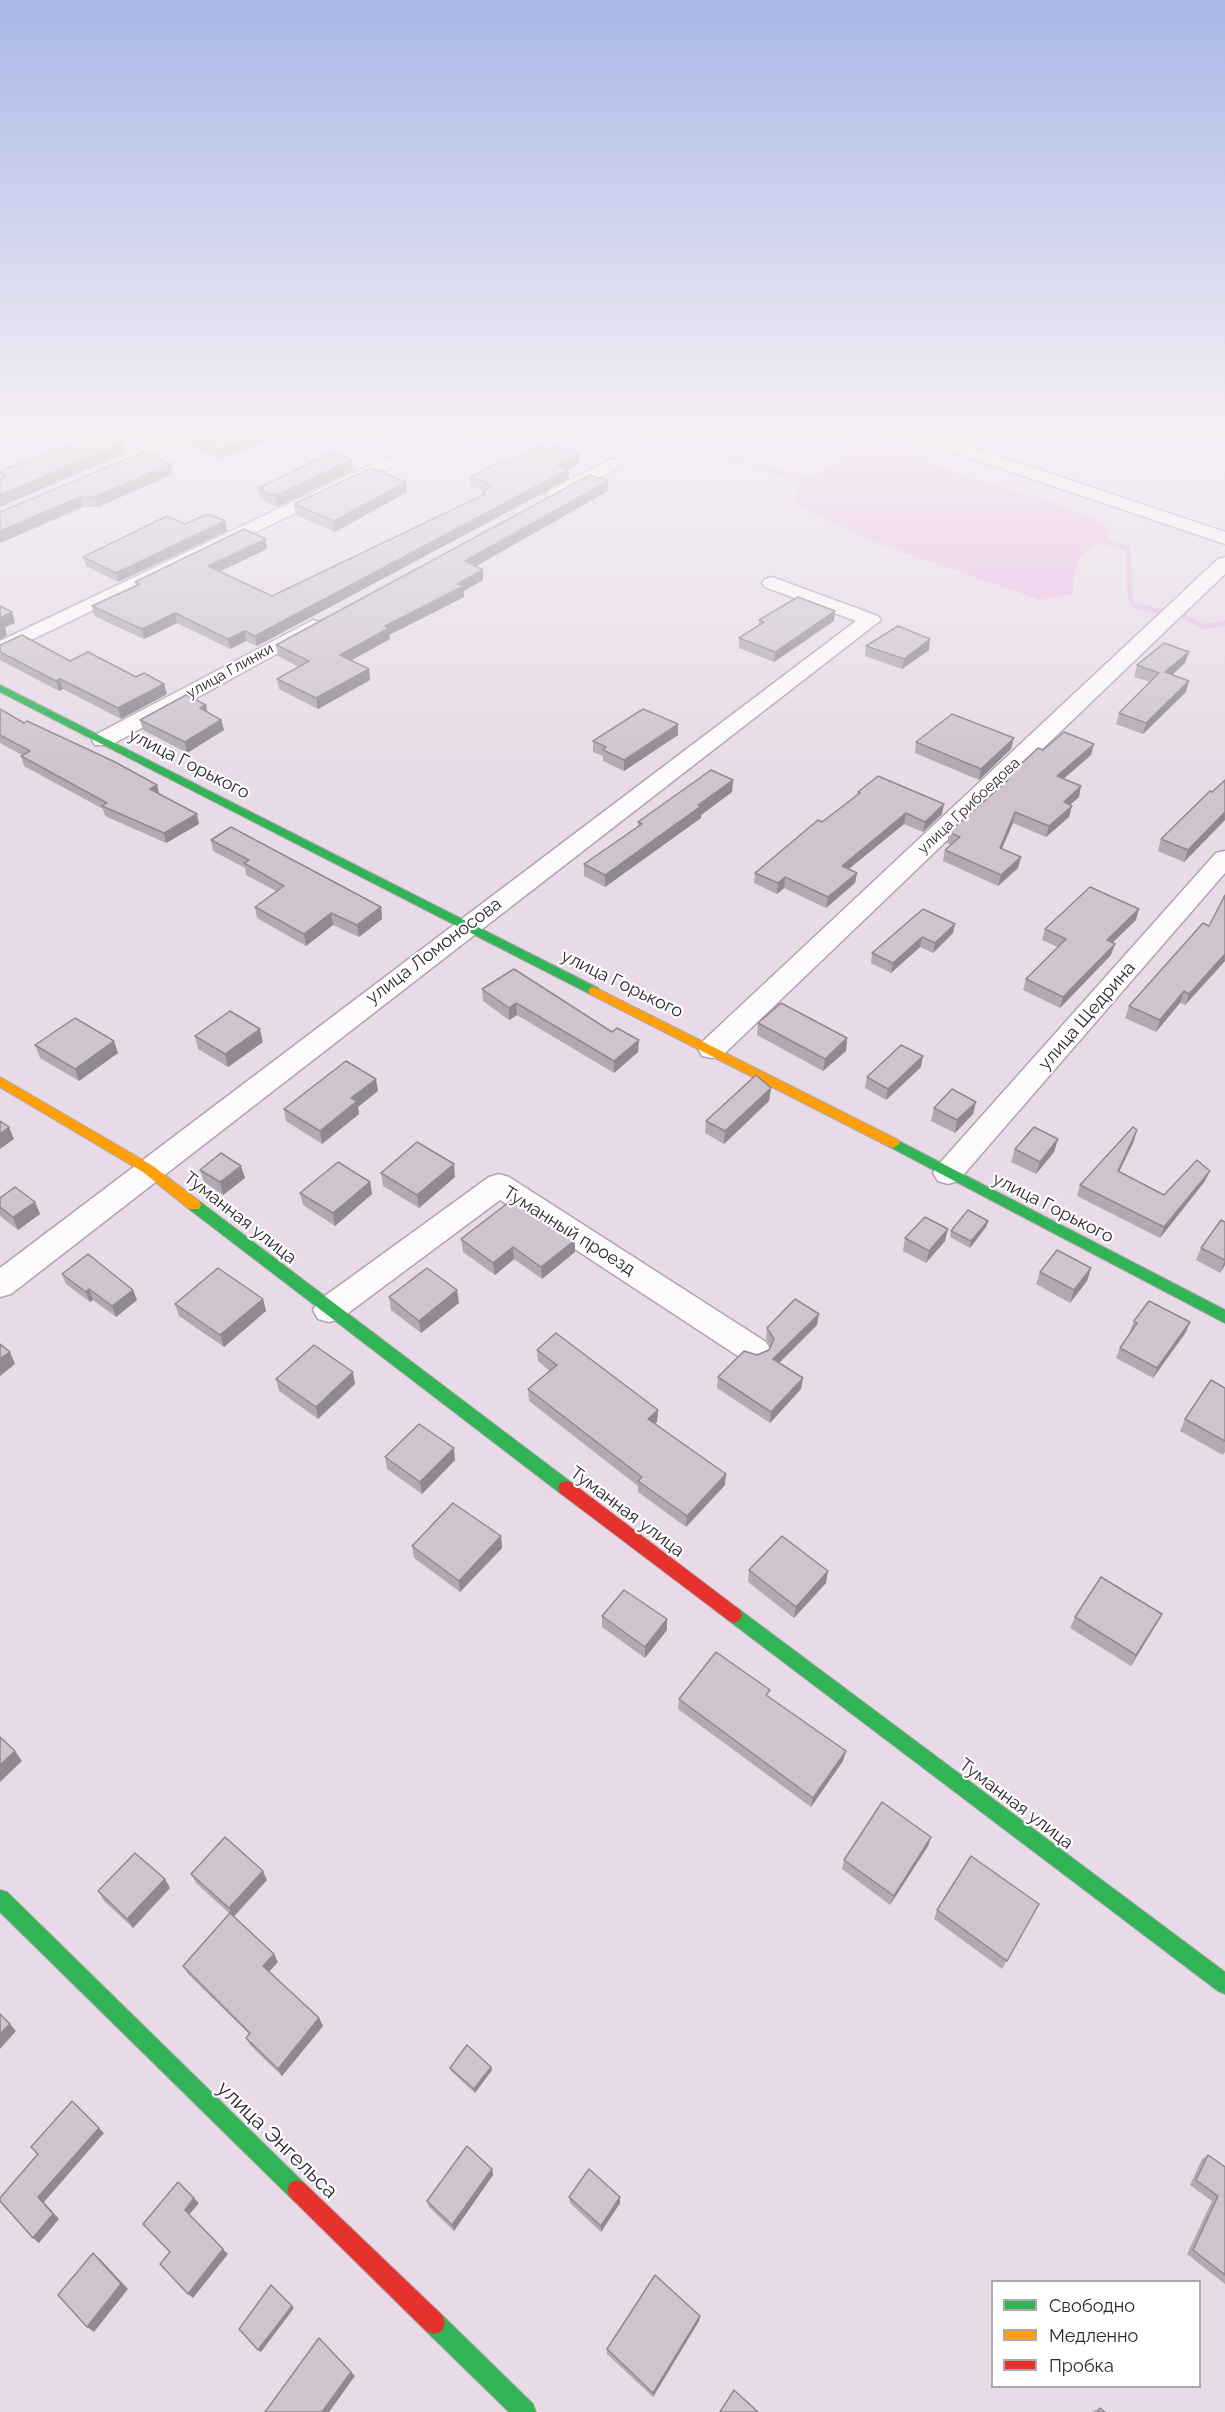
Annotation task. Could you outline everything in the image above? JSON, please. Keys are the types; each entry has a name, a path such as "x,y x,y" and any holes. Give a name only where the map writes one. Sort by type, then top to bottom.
{"street":[{"path":"0,649 216,545"},
{"name":"улица Грибоедова","path":"712,1049 1225,563"},
{"name":"улица Ломоносова","path":"0,1285 148,1169 871,620 772,583"},
{"name":"улица Глинки","path":"103,740 331,616"},
{"name":"улица Горького","path":"0,688 465,927 712,1049 1225,1317"},
{"name":"улица Щедрина","path":"948,1173 1225,858"},
{"name":"Туманная улица","path":"0,1081 148,1169 329,1310 1225,1984"},
{"name":"Туманный проезд","path":"329,1310 499,1185 755,1351"},
{"name":"улица Энгельса","path":"0,1899 525,2412"}],"shaded area":[{"path":"883,545 1095,545 1085,552 1077,564 1073,593 1040,600"}],"building":[{"path":"108,545 176,545 116,573 83,557"},
{"path":"212,545 254,545 208,566 272,596 379,545 427,545 255,636 245,631 228,639 175,613 142,629 92,606 140,584 135,582"},
{"path":"462,545 494,545 465,561 483,570 457,584 464,586 385,626 389,628 340,655 369,669 316,698 277,679 309,661 276,645"},
{"path":"798,597 835,611 775,652 739,638 764,622 759,620"},
{"path":"0,606 12,612 0,618"},
{"path":"898,626 930,639 904,659 866,646"},
{"path":"22,635 70,661 88,652 136,677 144,673 164,684 118,708 60,679 56,681 0,652 0,645"},
{"path":"1164,643 1189,652 1165,672 1189,681 1146,723 1119,713 1159,673 1137,665"},
{"path":"186,695 206,705 200,708 221,720 185,742 140,720"},
{"path":"0,709 24,723 27,721 115,762 157,785 150,789 197,814 164,833 102,806 107,803 21,756 30,751 0,735"},
{"path":"643,709 678,724 624,760 603,750 606,747 593,741"},
{"path":"952,714 1014,738 981,769 916,742"},
{"path":"1064,732 1094,744 1057,776 1081,786 1064,802 1072,806 1049,826 1015,812 1000,848 1021,857 1001,875 945,850 960,837 949,832 1008,780 1005,779 1038,748 1043,750"},
{"path":"711,770 733,780 698,805 701,806 605,875 584,864 642,824 638,822"},
{"path":"878,776 944,804 925,822 906,813 842,866 857,873 828,897 785,877 778,883 755,873 818,820 822,822"},
{"path":"1225,780 1225,812 1188,850 1161,839 1210,791 1212,792"},
{"path":"231,827 381,907 357,925 331,913 304,934 255,907 284,886 244,863 249,860 211,840"},
{"path":"1090,887 1139,909 1107,940 1115,944 1063,997 1026,979 1066,939 1045,929"},
{"path":"1225,895 1225,954 1189,994 1184,991 1160,1020 1129,1006 1203,923 1209,926"},
{"path":"923,909 955,924 935,943 922,937 893,963 872,953"},
{"path":"514,969 612,1032 617,1028 639,1040 614,1061 516,1003 509,1008 482,989"},
{"path":"781,1003 847,1038 825,1059 758,1023"},
{"path":"230,1011 260,1029 225,1054 195,1036"},
{"path":"75,1018 114,1041 75,1069 35,1045"},
{"path":"901,1045 923,1056 888,1089 867,1077"},
{"path":"346,1061 376,1079 351,1098 357,1101 320,1131 284,1109"},
{"path":"756,1075 771,1088 725,1131 706,1121"},
{"path":"952,1089 976,1102 957,1120 934,1108"},
{"path":"0,1121 9,1127 0,1134"},
{"path":"1034,1127 1058,1139 1040,1162 1015,1149"},
{"path":"1133,1127 1137,1130 1118,1171 1164,1195 1197,1160 1210,1171 1164,1227 1080,1185"},
{"path":"417,1142 454,1164 417,1195 381,1173"},
{"path":"221,1153 241,1166 220,1182 200,1170"},
{"path":"338,1162 370,1182 333,1213 300,1193"},
{"path":"15,1187 35,1202 13,1217 0,1207 0,1198"},
{"path":"513,1199 575,1240 541,1267 513,1247 493,1263 461,1239"},
{"path":"968,1210 988,1221 971,1241 951,1231"},
{"path":"925,1217 948,1229 929,1251 905,1238"},
{"path":"1221,1220 1225,1222 1225,1260 1201,1248"},
{"path":"1057,1250 1091,1268 1074,1290 1040,1272"},
{"path":"88,1254 133,1290 112,1306 89,1289 86,1292 62,1274"},
{"path":"218,1268 263,1299 220,1335 175,1304"},
{"path":"427,1268 457,1290 419,1321 389,1297"},
{"path":"795,1299 819,1314 773,1359 803,1378 771,1412 718,1377 744,1351 757,1355 769,1350 774,1339 767,1328"},
{"path":"1149,1301 1190,1322 1157,1368 1120,1348 1137,1323 1134,1321"},
{"path":"556,1333 658,1410 648,1419 726,1474 687,1516 638,1481 642,1477 528,1389 557,1365 537,1350"},
{"path":"0,1344 10,1352 0,1359"},
{"path":"314,1345 353,1372 316,1407 276,1379"},
{"path":"1211,1380 1225,1388 1225,1441 1185,1419"},
{"path":"419,1424 454,1448 420,1482 385,1457"},
{"path":"453,1503 501,1536 459,1581 412,1546"},
{"path":"782,1536 828,1571 796,1607 749,1570"},
{"path":"1101,1577 1162,1614 1136,1655 1075,1617"},
{"path":"624,1590 667,1619 645,1647 602,1616"},
{"path":"716,1652 770,1690 766,1695 846,1751 813,1798 679,1699"},
{"path":"0,1737 15,1751 0,1765"},
{"path":"882,1802 931,1837 894,1896 844,1860"},
{"path":"225,1837 263,1871 229,1908 191,1874"},
{"path":"135,1853 165,1879 127,1919 98,1891"},
{"path":"971,1856 1039,1904 1007,1961 937,1910"},
{"path":"230,1913 274,1954 263,1966 319,2018 278,2069 246,2038 250,2033 183,1966"},
{"path":"0,2014 10,2024 0,2034"},
{"path":"467,2045 491,2067 474,2089 450,2068"},
{"path":"72,2101 99,2128 38,2197 53,2214 33,2238 0,2201 0,2198 38,2154 31,2147"},
{"path":"467,2146 492,2169 452,2225 427,2201"},
{"path":"1208,2155 1225,2167 1225,2275 1193,2250 1218,2196 1196,2180"},
{"path":"589,2169 620,2197 601,2226 569,2197"},
{"path":"178,2182 194,2198 185,2210 223,2249 188,2294 160,2264 170,2252 143,2224"},
{"path":"93,2253 121,2284 87,2327 58,2295"},
{"path":"655,2275 700,2316 653,2393 607,2349"},
{"path":"271,2285 292,2306 258,2350 239,2329"},
{"path":"319,2338 351,2372 322,2412 265,2412"},
{"path":"734,2390 758,2412 720,2412"}],"waterway":[{"path":"1116,545 1128,548 1130,596 1134,606 1159,611"},
{"path":"1185,617 1204,627 1225,623"}],"traffic: fast":[{"path":"0,688 594,991"},
{"path":"893,1143 1225,1317"},
{"path":"194,1205 566,1488"},
{"path":"734,1615 1225,1984"},
{"path":"0,1899 297,2190"},
{"path":"434,2323 525,2412"}],"traffic: slow":[{"path":"594,991 893,1143"},
{"path":"0,1081 148,1169 194,1205"}],"traffic: jam":[{"path":"566,1488 734,1615"},
{"path":"297,2190 434,2323"}]}
